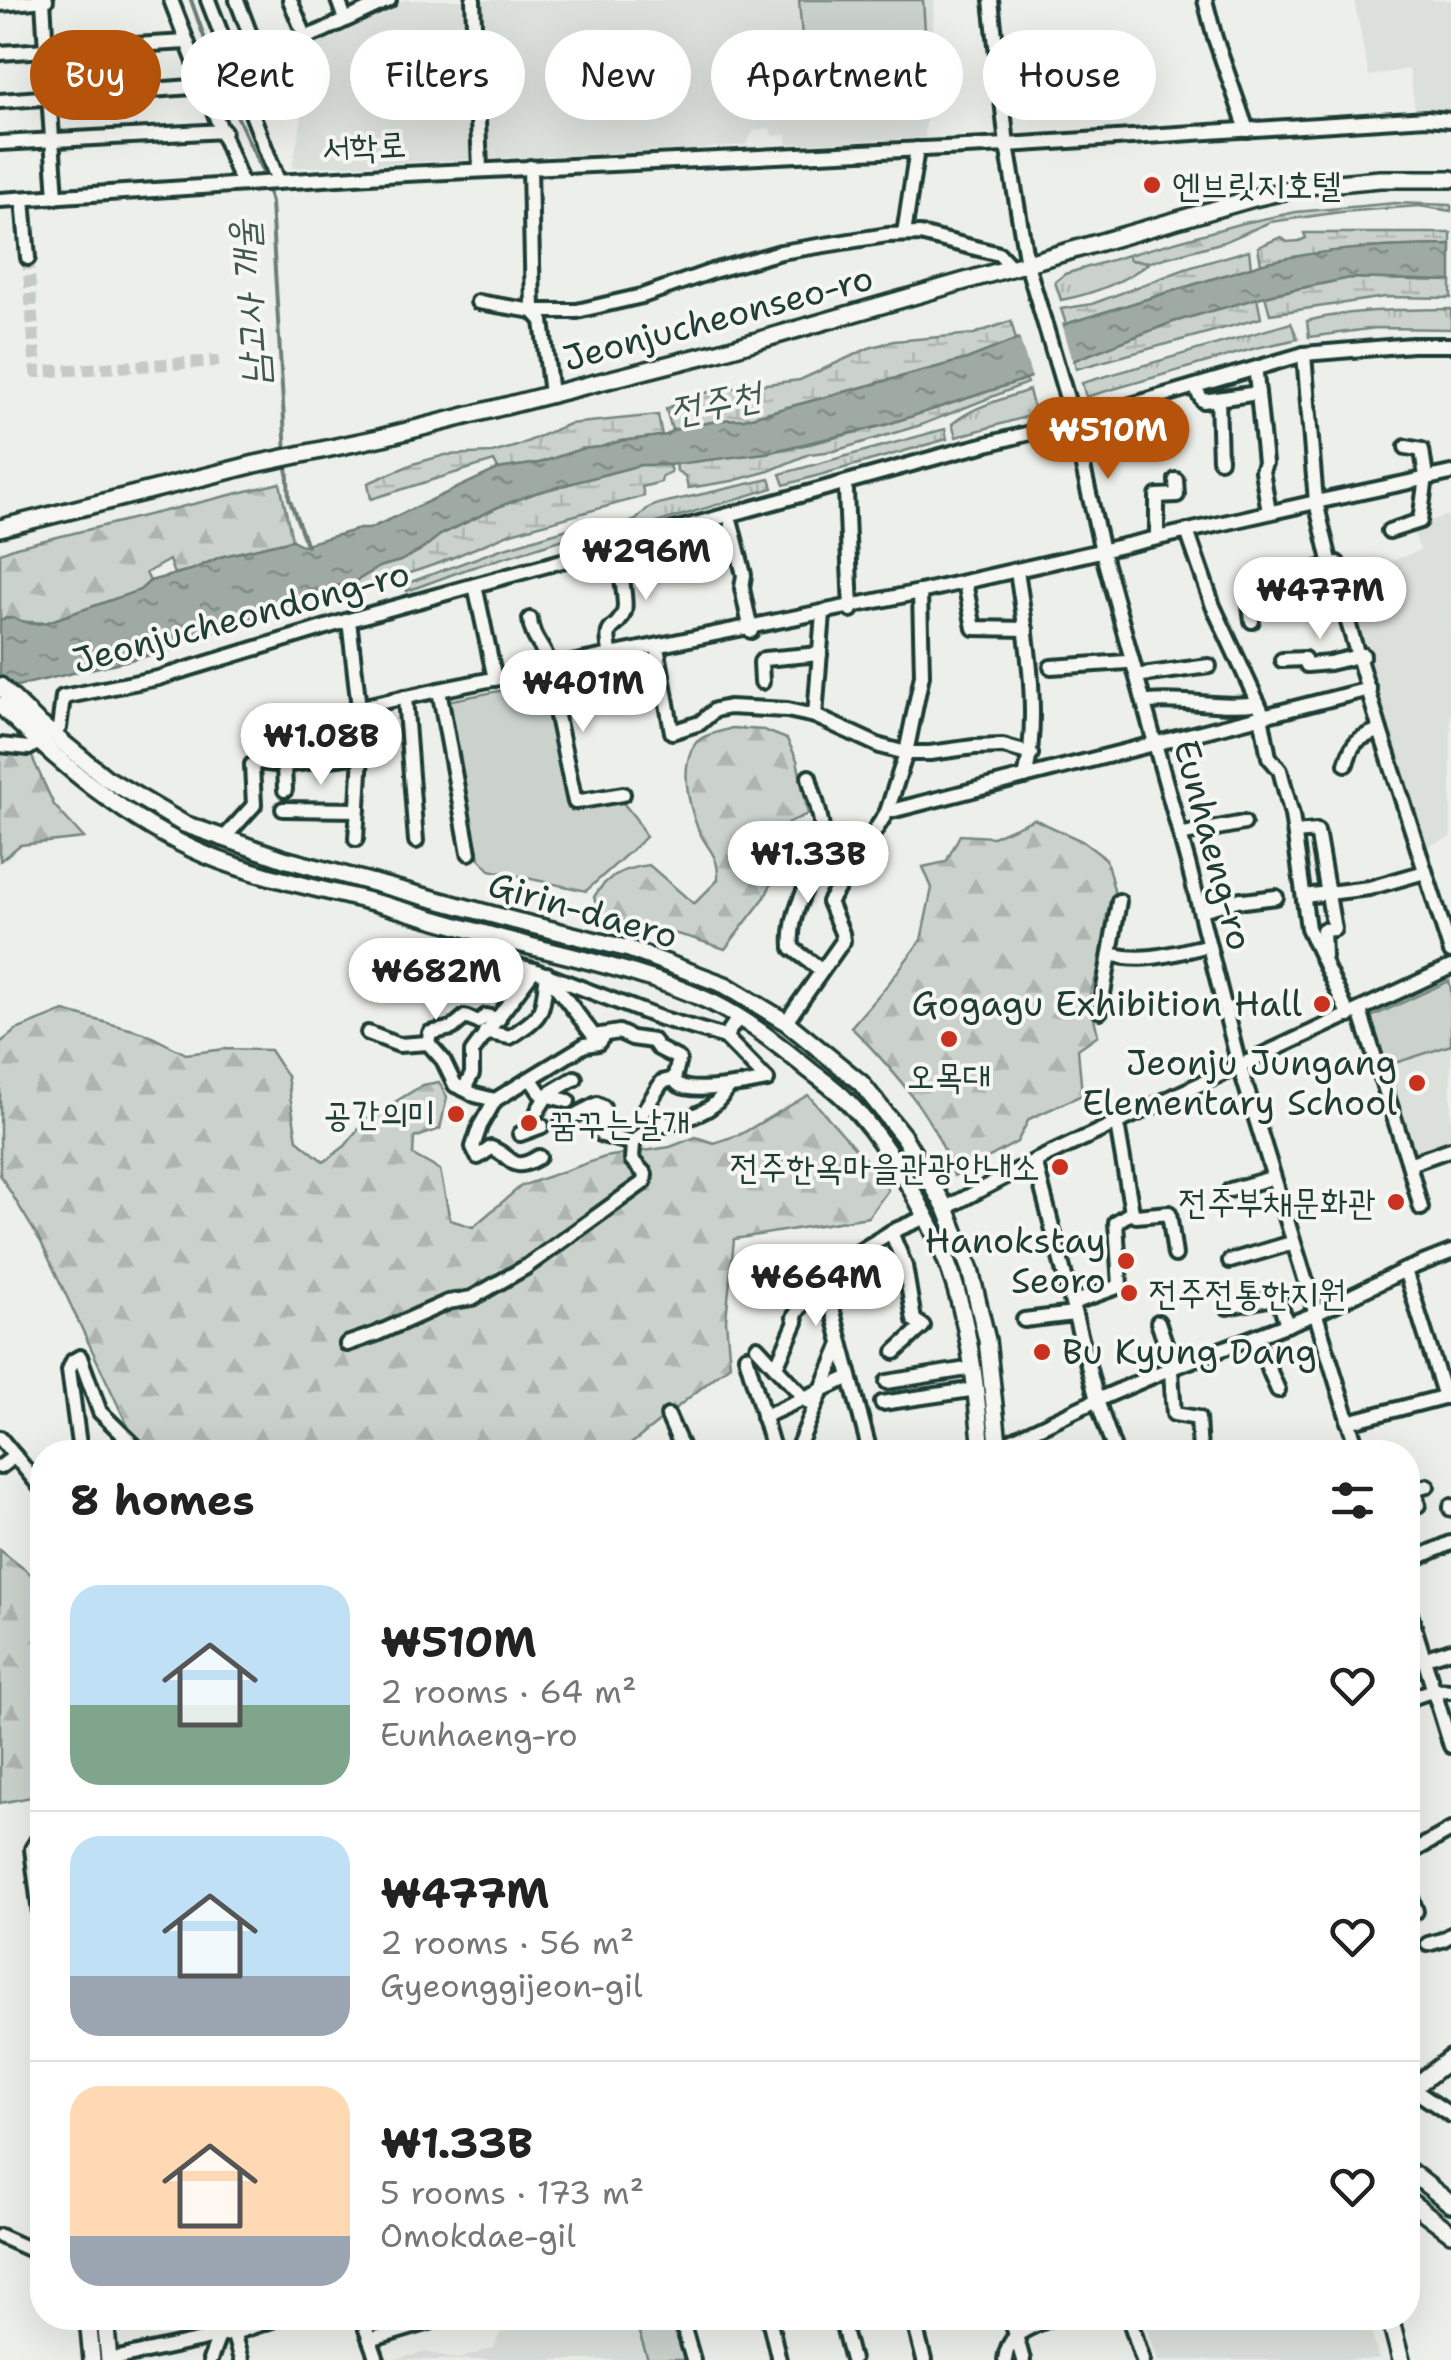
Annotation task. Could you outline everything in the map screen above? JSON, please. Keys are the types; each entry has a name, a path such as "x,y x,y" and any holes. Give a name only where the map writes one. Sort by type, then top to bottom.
{"street":[{"path":"0,4 44,0 45,30"},
{"path":"171,0 182,30"},
{"path":"208,0 210,30"},
{"path":"237,0 249,30"},
{"path":"290,0 302,30"},
{"path":"338,0 345,19"},
{"path":"319,30 388,0"},
{"path":"473,0 480,170"},
{"name":"Eunhaeng-ro","path":"990,0 1020,266 1037,291 1069,406 1102,551 1240,1065 1352,1440"},
{"path":"1206,0 1214,38 1247,130"},
{"path":"0,53 30,51"},
{"path":"0,101 30,99"},
{"name":"서학로","path":"0,200 530,167 1007,145 1427,118 1451,120"},
{"path":"51,120 56,197"},
{"path":"220,120 242,184"},
{"path":"254,120 270,182"},
{"path":"0,143 224,131"},
{"path":"904,234 917,149"},
{"path":"530,167 533,311 542,321 552,394"},
{"name":"Jeonjucheonseo-ro","path":"0,528 718,352 1254,198 1306,186 1451,179"},
{"path":"24,199 28,258"},
{"path":"478,302 533,311 577,311 642,296 713,270 781,252 887,235 920,234 999,254 1020,266"},
{"name":"Jeonjucheondong-ro","path":"44,738 60,728 63,697 158,678 350,620 1073,422 1304,354 1451,344"},
{"path":"1304,354 1316,502 1380,730 1451,952"},
{"path":"1256,374 1265,464 1262,471 1269,512"},
{"path":"1198,393 1202,401 1258,392"},
{"path":"1218,399 1220,460"},
{"path":"1389,531 1420,521 1426,477 1422,450 1406,447"},
{"path":"360,707 751,630 1426,477 1448,477"},
{"path":"1156,538 1156,496 1177,495 1176,480"},
{"path":"846,491 851,608"},
{"path":"731,523 744,575 742,588 751,630"},
{"path":"1187,531 1214,606 1261,711 1269,757 1280,770 1295,833 1308,928 1324,966 1355,1013 1421,1208"},
{"path":"611,656 608,630 624,614 625,604 617,554"},
{"path":"1252,621 1250,605 1294,595 1292,576 1335,564"},
{"path":"1018,570 1030,674 1031,754 1025,776"},
{"path":"964,583 974,628 1026,629"},
{"path":"475,585 495,679"},
{"path":"786,1022 843,941 829,902 887,812 906,753 922,675 920,592"},
{"path":"815,716 822,612"},
{"path":"530,619 533,637 548,657 575,802 624,794"},
{"path":"350,620 360,707 356,839"},
{"path":"657,647 672,732 700,722 714,710 787,710 815,716 880,746 906,753 1003,746 1031,754"},
{"path":"762,682 764,659 820,654"},
{"path":"1282,660 1304,658 1307,665 1362,655"},
{"path":"1051,668 1127,662"},
{"path":"1142,675 1209,666"},
{"name":"Girin-daero","path":"0,686 9,708 127,812 209,856 269,876 615,966 711,1002 772,1039 847,1100 889,1153 926,1217 956,1287 987,1440"},
{"path":"887,812 1155,744 1261,711 1369,689"},
{"path":"440,690 469,852"},
{"path":"405,697 416,841"},
{"name":"Eunhaeng-ro","path":"1149,702 1173,699 1232,704 1261,711"},
{"path":"1346,764 1351,746 1359,738 1380,730"},
{"path":"0,745 29,748 44,738"},
{"name":"Girin-daero","path":"44,738 131,795 223,840 516,922 629,949 725,986 786,1022 861,1084 903,1136 946,1208 970,1270 986,1340 989,1440"},
{"path":"223,840 254,804 252,764 284,765 361,754"},
{"path":"284,765 286,790"},
{"path":"809,777 822,831 818,859 790,928 792,948 821,970"},
{"path":"283,809 358,810"},
{"name":"Eunhaeng-ro","path":"1184,834 1244,823"},
{"path":"1295,833 1316,831 1334,928 1324,930 1324,966"},
{"path":"1304,896 1368,888 1426,872"},
{"name":"Eunhaeng-ro","path":"1205,909 1240,899 1276,897"},
{"path":"1100,1010 1119,901"},
{"path":"512,941 506,963 540,972 660,1018 725,1038 767,1080 728,1088 678,1084 674,1078 679,1059 653,1041 619,1032 594,1036 540,972"},
{"name":"Eunhaeng-ro","path":"1111,954 1128,959 1202,948"},
{"path":"946,1208 1035,1162 1451,967"},
{"path":"464,1090 472,1074 472,1052 485,1032 540,972"},
{"path":"485,1032 510,1037 536,1020 543,1005 540,972"},
{"path":"428,1042 430,1034 452,1028 465,1017 478,1022 486,1016 499,1020"},
{"path":"653,1041 660,1018"},
{"path":"725,1038 738,1018"},
{"path":"368,1033 399,1045 428,1042"},
{"path":"539,1157 525,1165 512,1163 502,1152 491,1148 478,1157 473,1146 495,1100 585,1045 598,1043 604,1035"},
{"path":"428,1042 444,1060 455,1085 495,1100"},
{"path":"538,1110 547,1096 575,1078"},
{"path":"641,1115 662,1082 674,1078"},
{"path":"531,1079 541,1094 568,1101"},
{"path":"347,1344 448,1302 472,1298 526,1267 644,1182 645,1174 632,1160 633,1143 642,1133 712,1107 728,1088"},
{"path":"562,1122 597,1104 603,1107 602,1136 633,1143"},
{"path":"520,1134 542,1126"},
{"path":"1118,1130 1132,1212 1136,1216 1169,1214 1176,1255"},
{"path":"1409,1164 1451,1149"},
{"path":"1035,1162 1076,1308 1096,1400 1111,1440"},
{"path":"1230,1190 1268,1179"},
{"path":"1024,1320 1076,1308 1120,1286 1116,1222 1132,1212"},
{"path":"776,1366 796,1322 794,1317 824,1274 891,1232 926,1217"},
{"path":"891,1232 905,1266 914,1320 923,1326 895,1352"},
{"path":"1230,1260 1288,1244"},
{"path":"1012,1440 1096,1400 1315,1314 1451,1252"},
{"path":"1348,1422 1448,1396 1405,1270"},
{"path":"824,1274 867,1440"},
{"path":"1228,1306 1278,1297 1287,1324"},
{"path":"1158,1322 1170,1357 1174,1414 1198,1418 1199,1440"},
{"path":"1255,1336 1278,1390"},
{"path":"799,1440 809,1404 822,1390 841,1342"},
{"path":"770,1440 752,1352 776,1366 809,1404"},
{"path":"78,1440 69,1370 80,1357 100,1412 129,1440"},
{"path":"887,1382 974,1368"},
{"path":"822,1390 850,1377"},
{"path":"882,1403 976,1389"},
{"path":"763,1417 809,1404"},
{"path":"668,1416 679,1440"},
{"path":"0,1438 30,1474"},
{"path":"0,1467 16,1456"},
{"path":"1420,1488 1427,1486"},
{"path":"1420,1557 1451,1543"},
{"path":"1420,1645 1451,1746"},
{"path":"1432,1656 1451,1650"},
{"path":"1420,1695 1434,1690 1451,1691"},
{"path":"1420,1847 1451,1830"},
{"path":"1428,1944 1451,1935"},
{"path":"1420,2081 1451,2058"},
{"path":"1420,2093 1444,2103 1451,2115"},
{"path":"1420,2179 1451,2204"},
{"path":"1420,2209 1451,2233"},
{"path":"0,2236 30,2250"},
{"path":"89,2330 92,2360"},
{"path":"107,2330 109,2360 243,2330"},
{"path":"233,2330 241,2360"},
{"path":"366,2330 377,2360"},
{"path":"370,2340 403,2330"},
{"path":"684,2330 693,2360"},
{"path":"772,2330 779,2360"},
{"path":"844,2330 852,2360"},
{"path":"916,2330 924,2360"},
{"path":"1015,2330 1022,2360"},
{"path":"1005,2360 1006,2346 1026,2330"},
{"path":"1133,2330 1143,2360"},
{"path":"1393,2330 1401,2360"},
{"path":"210,2360 219,2336"}],"shaded area":[{"path":"404,0 935,0 933,30 711,30 711,120 926,120 925,138 788,144 786,135 772,136 770,128 755,130 745,145 701,149 292,168 301,120 330,120 330,32"},
{"path":"1354,0 1451,0 1451,115 1416,113 1409,69 1369,76"},
{"path":"1451,514 1451,837 1426,847 1354,610 1391,600 1395,589 1390,562 1420,550 1412,527"},
{"name":"Jeonju Jungang Elementary School","path":"1451,967 1451,1149 1409,1164 1360,1011"},
{"path":"501,2330 678,2330 688,2360 394,2360 426,2352 459,2359 494,2348"},
{"path":"1148,2330 1371,2330 1379,2360 1158,2360"}],"green space":[{"path":"799,0 923,0 925,30 801,30"},
{"path":"1395,203 1451,205 1451,211 1419,206 1341,212 1270,222 1224,242 1150,262 1130,260 1128,255 1296,212"},
{"path":"1304,233 1451,233 1451,245 1355,249 1261,264 1258,247 1281,237 1287,242 1299,241 1306,238"},
{"path":"1249,250 1251,267 1066,324 1061,309 1092,304"},
{"path":"1128,255 1130,260 1150,262 1108,286 1061,300 1055,282 1065,274"},
{"path":"1350,278 1451,281 1451,298 1385,297 1270,314 1265,296"},
{"path":"1257,298 1261,318 1076,369 1074,360 1173,322"},
{"path":"1451,309 1451,329 1376,328 1309,337 1307,321 1324,317"},
{"path":"1011,321 1016,340 967,359 744,419 672,430 666,409 689,398 716,390 800,380 869,348 894,341 974,334"},
{"path":"1291,323 1298,339 1086,397 1082,383"},
{"path":"1026,379 1027,383 921,425 834,451 809,454 732,481 688,488 685,476 677,471 676,463 765,453 885,425"},
{"path":"1029,390 1034,410 1029,416 956,437 952,424 969,412"},
{"path":"658,415 662,436 581,449 539,463 498,469 494,461 371,499 368,483 413,464 445,455 492,453 569,424"},
{"path":"945,429 947,439 784,485 780,474"},
{"path":"640,465 669,465 671,472 662,476 661,482 642,487 644,496 511,533 378,584 288,606 311,593 356,581 379,567 400,561 440,535 498,507"},
{"path":"770,479 773,488 616,535 614,529 636,520 658,504"},
{"path":"280,483 292,540 220,557 174,574 169,560 146,573 150,581 141,590 48,622 0,620 0,553"},
{"path":"591,522 577,535 407,591 405,584"},
{"path":"546,682 572,809 620,799 646,837 586,891 490,870 479,858 447,701"},
{"path":"732,728 764,730 787,739 797,760 808,814 788,823 779,867 765,897 725,949 599,914 594,897 599,889 632,868 649,865 694,904 718,880 715,858 691,809 687,763 698,741"},
{"path":"0,750 32,757 54,805 84,838 20,845 0,861"},
{"path":"1034,819 1082,841 1106,859 1114,890 1107,946 1089,997 1098,1035 1078,1049 1082,1095 1029,1119 1017,1142 954,1176 936,1134 912,1096 851,1027 921,940 932,888 923,867 946,862 960,835 993,837"},
{"path":"1449,981 1451,1045 1386,1066 1369,1018"},
{"path":"64,1011 144,1033 186,1054 225,1049 270,1050 287,1076 297,1140 324,1162 345,1146 367,1119 423,1085 439,1082 447,1097 440,1129 414,1138 413,1155 440,1170 450,1220 473,1227 521,1186 605,1157 670,1147 696,1137 714,1143 741,1134 808,1095 888,1190 868,1217 734,1239 726,1320 730,1365 636,1440 137,1440 41,1242 0,1175 0,1043 16,1030"},
{"path":"0,1550 30,1574 30,1797 0,1803"},
{"path":"638,2330 674,2330 685,2360 648,2360"}],"water":[{"path":"1451,245 1451,281 1350,278 1276,293 1173,322 1026,379 885,425 765,453 640,465 535,493 440,535 421,550 356,581 311,593 288,606 173,645 173,650 0,690 0,620 5,618 34,624 48,622 220,557 292,540 302,545 369,529 498,469 539,463 581,449 667,435 672,430 744,419 967,359 1020,338 1267,262 1359,249"}],"pier":[{"path":"1061,320 1074,365 1033,381 1018,334"}],"waterway":[{"name":"남고사 개울","path":"191,0 214,65 264,175 271,203 286,454"},
{"path":"287,463 289,498 307,546"}],"tunnel":[{"path":"28,258 36,372 219,361"}],"place":[{"name":"엔브릿지호텔","path":"1152,185"},
{"name":"Gogagu Exhibition Hall","path":"1322,1004"},
{"name":"오목대","path":"949,1039"},
{"name":"Jeonju Jungang Elementary School","path":"1417,1083"},
{"name":"공간의미","path":"456,1114"},
{"name":"꿈꾸는날개","path":"529,1123"},
{"name":"전주한옥마을관광안내소","path":"1060,1167"},
{"name":"전주부채문화관","path":"1396,1202"},
{"name":"Hanokstay Seoro","path":"1126,1261"},
{"name":"전주전통한지원","path":"1129,1293"},
{"name":"Bu Kyung Dang","path":"1042,1352"}],"water label":[{"name":"전주천","path":"715,403"}]}
